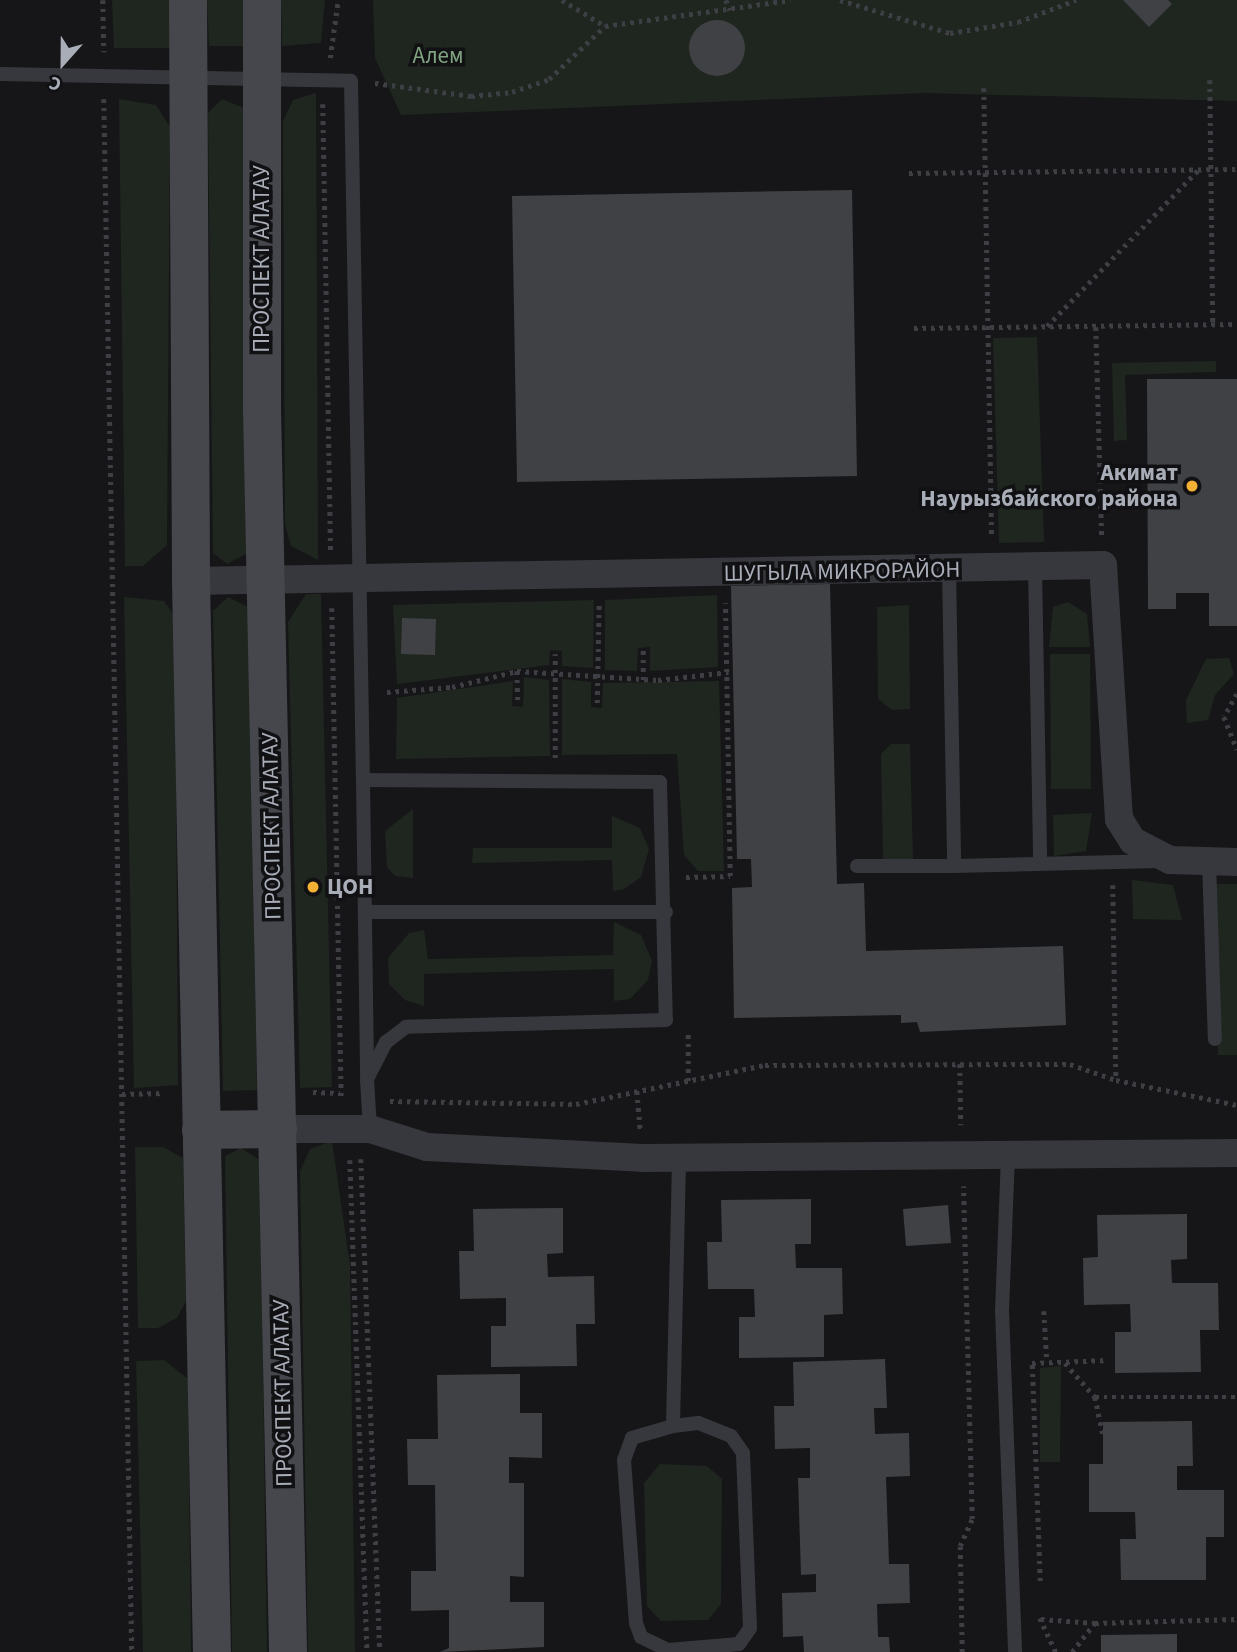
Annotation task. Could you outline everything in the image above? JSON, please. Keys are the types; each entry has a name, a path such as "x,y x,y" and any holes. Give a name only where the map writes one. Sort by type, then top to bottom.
{"main road":[{"path":"188,0 191,581 212,1652"},
{"name":"ПРОСПЕКТ АЛАТАУ","path":"262,0 267,581 288,1652"},
{"path":"201,1130 278,1129"}],"street":[{"name":"ШУГЫЛА МИКРОРАЙОН","path":"191,581 599,577 1103,565"},
{"path":"1103,565 1119,819 1133,841 1170,860 1237,862"},
{"path":"278,1129 359,1129 427,1147 679,1156 1237,1153"}],"lane":[{"path":"0,74 351,81 367,912 368,1100 359,1129"},
{"path":"1035,566 1040,863"},
{"path":"949,569 954,866"},
{"path":"363,780 660,782 666,912 666,1020 406,1027 386,1042 367,1079"},
{"path":"857,866 1170,860"},
{"path":"1209,862 1215,1039"},
{"path":"367,912 666,912"},
{"path":"1008,1155 1002,1311 1015,1652"},
{"path":"673,1426 679,1156"},
{"path":"698,1423 731,1436 743,1453 750,1628 739,1643 690,1652 653,1647 641,1637 635,1610 624,1460 632,1438 673,1426 698,1423"}],"path":[{"path":"103,0 132,1652"},
{"path":"562,0 605,26"},
{"path":"726,0 730,10"},
{"path":"351,81 471,96 512,92 549,79 605,26 790,0"},
{"path":"840,0 928,29 974,33 1076,0"},
{"path":"1210,80 1209,170 1213,324"},
{"path":"984,88 993,568"},
{"path":"1046,327 1198,170"},
{"path":"909,173 1237,170"},
{"path":"914,328 1237,324"},
{"path":"1096,327 1103,565"},
{"path":"597,703 599,577"},
{"path":"664,878 730,876 729,672 724,598"},
{"path":"643,650 643,680"},
{"path":"555,654 555,782"},
{"path":"387,679 387,692 427,691 517,671 643,680 729,672"},
{"path":"517,671 518,703"},
{"path":"1237,694 1224,716 1237,749"},
{"path":"1112,862 1116,1080"},
{"path":"960,1064 972,1519 960,1546 962,1652"},
{"path":"368,1100 576,1104 765,1065 1070,1064 1116,1080 1237,1105"},
{"path":"122,1094 179,1093"},
{"path":"298,1093 340,1093 359,1129 380,1652"},
{"path":"359,1129 357,1249 367,1652"},
{"path":"1044,1311 1047,1362"},
{"path":"1040,1594 1032,1363 1108,1360"},
{"path":"1064,1362 1096,1397 1103,1435"},
{"path":"1096,1397 1237,1396"},
{"path":"1040,1607 1040,1619 1056,1652"},
{"path":"1040,1619 1095,1623 1237,1619"},
{"path":"1072,1652 1095,1623"}],"green space":[{"path":"112,0 169,0 170,48 114,48"},
{"path":"207,0 243,0 244,46 209,46"},
{"path":"281,0 325,0 321,43 282,46"},
{"name":"Алем","path":"373,0 1237,0 1237,101 925,93 401,115 375,58"},
{"path":"316,93 318,560 291,546 285,525 283,121 293,100"},
{"path":"119,99 156,105 170,127 167,545 143,566 125,566"},
{"path":"222,99 244,108 246,554 227,564 213,553 208,113"},
{"path":"1037,337 1044,542 999,543 993,338"},
{"path":"1216,361 1216,372 1125,375 1127,440 1114,441 1112,363"},
{"path":"306,594 321,594 332,1087 300,1088 288,622"},
{"path":"717,595 718,667 650,671 650,647 638,648 637,671 605,670 605,600"},
{"path":"124,597 164,601 175,617 178,1085 134,1088"},
{"path":"228,597 248,607 257,1090 223,1091 213,611"},
{"path":"594,600 593,668 562,666 562,651 550,650 549,665 397,684 393,605"},
{"path":"1068,602 1087,614 1090,647 1049,647 1053,607"},
{"path":"909,605 910,709 892,710 878,699 877,607"},
{"path":"1050,654 1090,654 1091,789 1051,789"},
{"path":"1229,658 1234,674 1215,695 1208,720 1187,723 1186,700 1206,659"},
{"path":"524,677 549,680 550,756 396,759 397,698 513,681 512,706 523,707"},
{"path":"562,679 591,682 591,707 602,708 603,683 719,681 724,871 698,871 684,855 677,754 562,755"},
{"path":"891,744 910,744 913,859 883,859 881,754"},
{"path":"413,809 413,878 395,876 387,867 385,831"},
{"path":"1092,813 1086,851 1054,856 1053,815"},
{"path":"612,816 640,828 649,849 641,877 624,889 613,891 612,860 472,863 473,848 612,848"},
{"path":"1132,880 1173,885 1182,920 1133,919"},
{"path":"1214,884 1237,884 1237,1055 1218,1055"},
{"path":"614,922 641,935 652,961 648,980 630,999 614,1001 614,969 424,974 424,1006 405,1000 389,984 388,958 409,933 424,930 428,959 613,955"},
{"path":"332,1141 350,1265 355,1652 308,1652 300,1171 310,1149"},
{"path":"135,1147 163,1147 183,1158 186,1301 177,1318 158,1328 138,1328"},
{"path":"241,1148 260,1160 267,1652 232,1652 225,1156"},
{"path":"164,1360 188,1379 191,1652 143,1652 136,1361"},
{"path":"1061,1366 1060,1462 1040,1462 1040,1368"},
{"path":"660,1464 707,1466 722,1479 721,1604 708,1620 661,1621 647,1606 644,1483"}],"building":[{"path":"1123,0 1168,0 1172,4 1149,27"},
{"path":"711,20 723,20 733,24 741,32 745,48 741,64 733,72 723,76 711,76 701,72 693,64 689,54 689,42 693,32 701,24"},
{"path":"852,190 857,476 517,482 512,196"},
{"name":"Акимат Наурызбайского района","path":"1147,379 1237,379 1237,626 1209,626 1209,593 1176,593 1176,609 1148,609"},
{"path":"830,584 837,884 864,883 866,951 1063,946 1066,1025 920,1032 917,1022 901,1023 901,1015 734,1018 732,888 752,887 751,859 737,859 731,586"},
{"path":"402,618 436,619 435,655 401,654"},
{"path":"811,1199 811,1244 795,1244 796,1268 842,1268 843,1314 824,1315 824,1357 739,1358 739,1317 755,1317 754,1289 708,1289 707,1242 722,1242 721,1200"},
{"path":"948,1205 951,1243 906,1246 903,1209"},
{"path":"563,1208 563,1253 547,1254 548,1277 594,1276 595,1324 576,1324 577,1366 491,1367 491,1326 506,1326 506,1298 460,1299 459,1251 474,1251 473,1209"},
{"path":"1187,1214 1187,1259 1171,1260 1172,1283 1218,1283 1219,1330 1200,1330 1201,1372 1115,1373 1115,1332 1131,1332 1130,1304 1084,1305 1083,1258 1098,1257 1097,1215"},
{"path":"885,1359 887,1408 874,1408 875,1434 909,1433 910,1476 886,1477 889,1564 909,1564 910,1603 877,1604 878,1637 889,1637 890,1652 804,1652 803,1636 783,1637 782,1593 816,1592 816,1574 801,1575 798,1478 810,1478 810,1448 775,1449 774,1406 794,1406 793,1362"},
{"path":"520,1374 520,1413 542,1413 542,1458 509,1457 509,1483 524,1483 524,1577 510,1576 510,1602 544,1602 544,1647 440,1652 449,1648 449,1610 411,1611 411,1571 436,1571 435,1485 408,1485 407,1439 438,1439 437,1375"},
{"path":"1192,1421 1193,1466 1177,1466 1177,1490 1224,1490 1224,1537 1206,1537 1206,1580 1121,1580 1120,1539 1136,1539 1135,1512 1089,1512 1089,1464 1103,1464 1103,1422"},
{"path":"1177,1634 1177,1652 1101,1652 1101,1635"}],"place":[{"name":"Акимат Наурызбайского района","path":"1192,486"},
{"name":"ЦОН","path":"313,887"}]}
